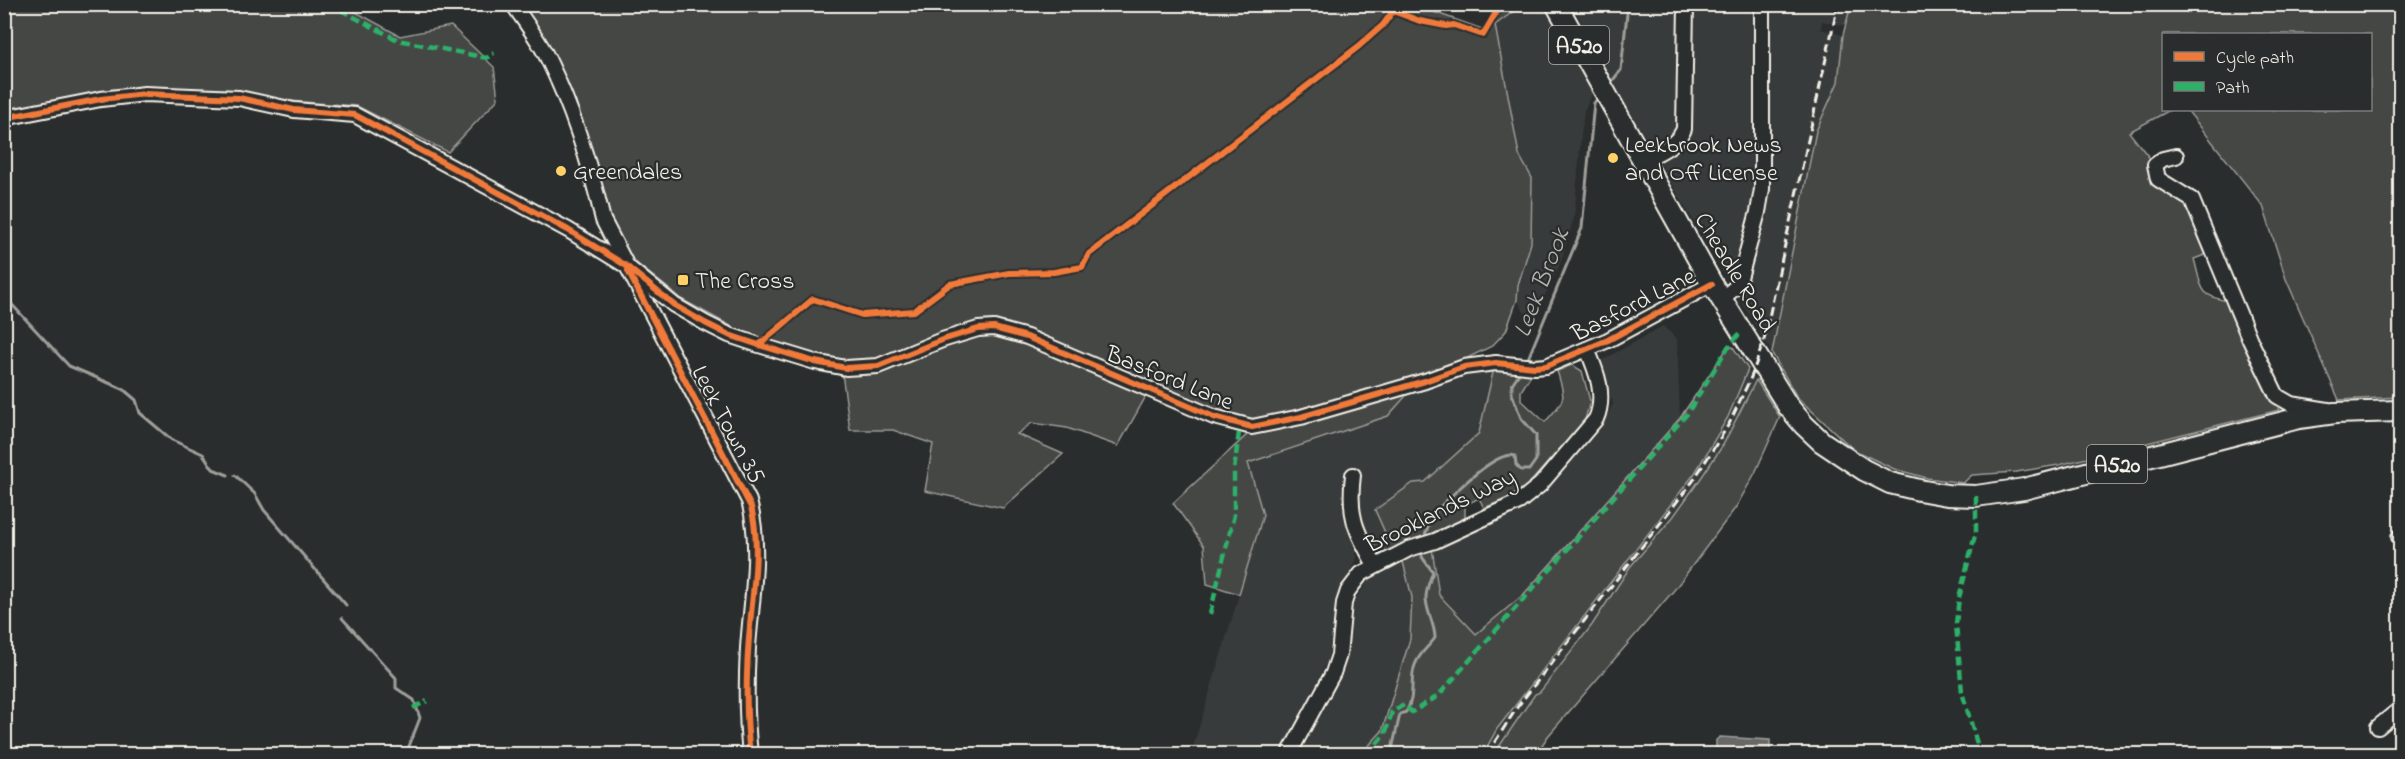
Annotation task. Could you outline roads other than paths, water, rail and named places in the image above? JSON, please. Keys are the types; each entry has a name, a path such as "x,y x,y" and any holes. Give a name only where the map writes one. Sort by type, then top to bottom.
{"highway":[{"name":"Cheadle Road","path":"1556,4 1717,292 1788,406 1804,425 1839,455 1890,483 1947,495 1976,496 2024,489 2228,434 2299,418 2335,413"},
{"name":"A520","path":"2335,413 2400,411"}],"street":[{"name":"Leek Town 35","path":"513,4 548,59 577,127 603,220 749,501 755,529 748,649 747,727 750,754"},
{"path":"1642,161 1674,144 1684,129 1686,4"},
{"path":"1717,292 1738,285 1762,189 1762,4"},
{"name":"Basford Lane","path":"4,118 101,99 145,94 239,98 294,110 355,115 568,230 625,265 674,305 729,335 815,362 846,368 878,366 942,340 978,329 994,328 1027,337 1214,417 1252,427 1301,417 1425,381 1464,367 1487,363 1546,366 1717,292"},
{"path":"2176,156 2163,159 2155,165 2158,178 2192,200 2250,340 2277,396 2291,404 2324,408 2335,413"},
{"name":"Brooklands Way","path":"1289,754 1338,661 1344,603 1348,591 1361,574 1374,565 1409,549 1435,541 1519,502 1529,495 1596,419 1602,399 1595,368 1587,350"},
{"path":"1353,475 1352,517 1374,565"},
{"path":"2378,727 2400,709"}],"waterway":[{"name":"Leek Brook","path":"1609,85 1621,70 1628,4"},
{"name":"Leek Brook","path":"1527,361 1582,228 1594,103 1599,97"},
{"path":"4,296 69,366 123,389 136,400 140,413 172,440 203,454 213,469 228,475"},
{"name":"Leek Brook","path":"1424,539 1430,520 1436,511 1485,467 1507,456 1515,456 1516,465 1521,470 1529,470 1536,460 1536,435 1521,418 1512,394 1512,384 1522,369"},
{"path":"235,475 255,494 264,510 346,605"},
{"name":"Leek Brook","path":"1391,754 1400,714 1406,712 1411,700 1415,665 1435,638 1426,601 1433,572 1422,557 1423,549"},
{"path":"342,618 396,678 396,688 414,700 420,718 406,754"}],"railway":[{"path":"1487,754 1518,706 1693,481 1729,424 1752,375 1764,340 1838,4"}],"place":[{"name":"Leekbrook News and Off License","path":"1613,158"},
{"name":"Greendales","path":"561,171"},
{"name":"The Cross","path":"683,280"}]}
